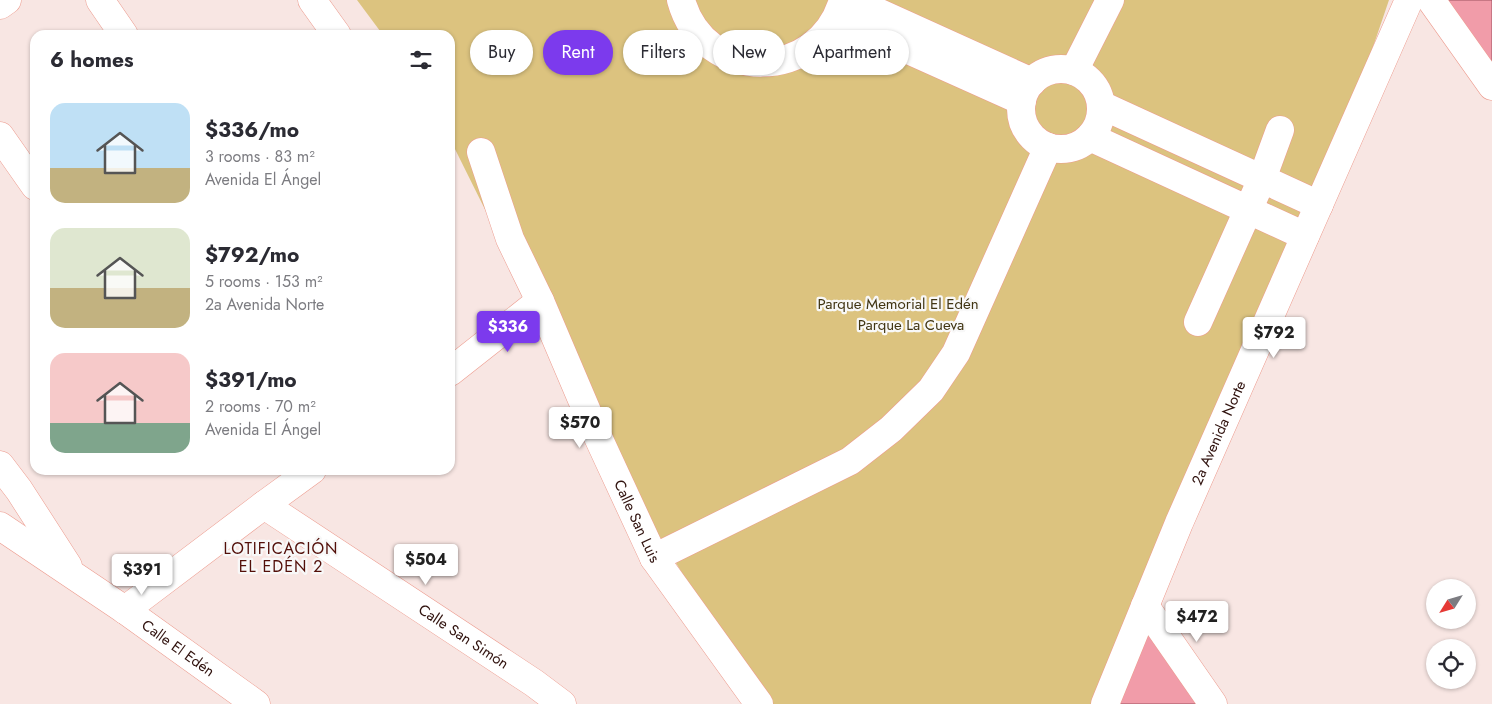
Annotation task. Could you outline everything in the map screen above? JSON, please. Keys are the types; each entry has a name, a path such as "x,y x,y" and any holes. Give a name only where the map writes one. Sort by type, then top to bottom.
{"street":[{"path":"0,5 7,0"},
{"path":"100,0 121,30"},
{"path":"312,0 333,30"},
{"path":"681,0 691,24 702,38 729,57 745,62 762,64 779,62 795,57 810,49 822,38 844,6 1027,91"},
{"path":"1074,72 1110,0"},
{"name":"2a Avenida Norte","path":"1106,704 1179,523 1409,0"},
{"path":"1431,0 1492,86"},
{"path":"1063,69 1074,72 1084,77 1098,94 1101,105 1100,117 1090,136 1081,144 1071,148 1059,149 1048,147 1038,142 1027,129 1021,113 1027,91 1041,74 1063,69"},
{"path":"1101,105 1319,205"},
{"path":"1198,322 1262,179 1280,130"},
{"path":"0,136 30,179"},
{"path":"1090,136 1305,236"},
{"path":"654,558 850,461 891,429 931,390 956,353 1048,147"},
{"name":"Calle San Luis","path":"481,152 510,239 540,301 596,435 654,558 759,704"},
{"path":"455,368 540,301"},
{"path":"0,465 74,576"},
{"path":"125,610 305,475"},
{"name":"Calle San Simón","path":"264,504 534,683 562,704"},
{"name":"Calle El Edén","path":"0,526 125,610 256,704"},
{"path":"1145,606 1213,704"}],"green space":[{"name":"Parque Memorial El Edén","path":"357,0 1389,0 1319,205 1105,704 763,704 597,435 455,149 455,30 379,30"}],"building":[{"path":"1431,0 1492,0 1492,86"},
{"path":"1145,606 1214,704 1105,704"}],"district":[{"name":"LOTIFICACIÓN EL EDÉN 2","path":"281,557"}],"park label":[{"name":"Parque La Cueva","path":"911,325"}]}
